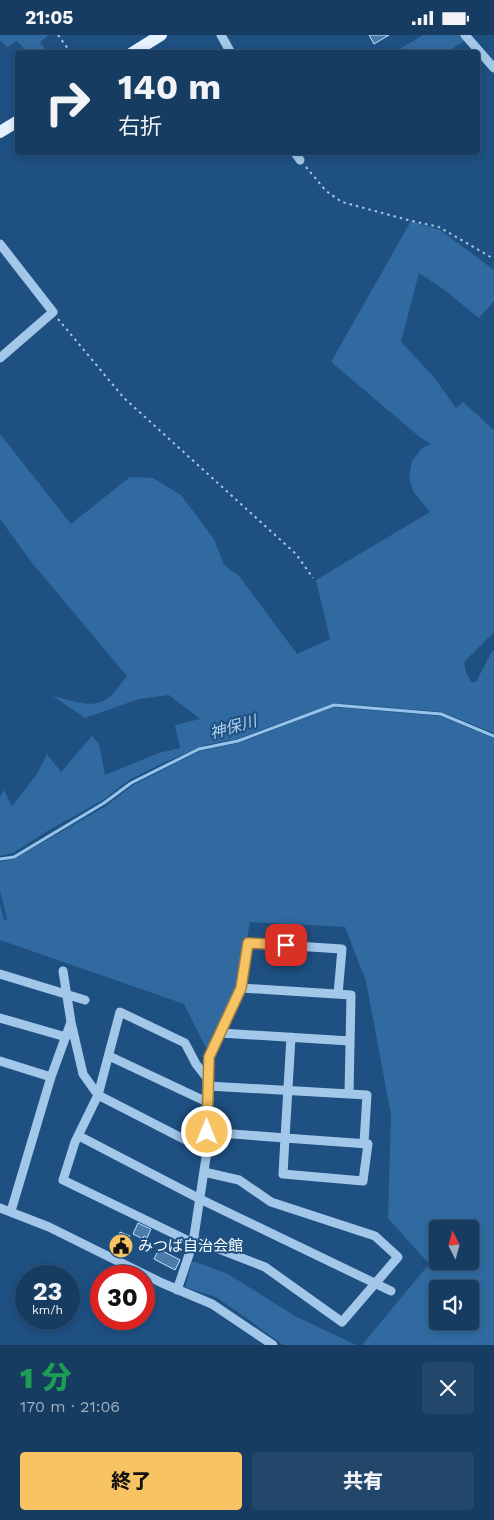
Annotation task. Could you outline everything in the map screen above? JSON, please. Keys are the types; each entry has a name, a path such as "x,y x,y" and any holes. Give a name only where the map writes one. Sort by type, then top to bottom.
{"main road":[{"path":"137,50 161,35"},
{"path":"0,132 15,123"}],"street":[{"path":"221,35 229,50"},
{"path":"465,35 477,50"},
{"path":"480,53 494,68"},
{"path":"0,244 53,313 0,358"},
{"path":"177,1290 193,1241 207,1151 209,1057 241,988 248,943 342,949 338,995"},
{"path":"63,971 71,1022 83,1074 98,1095 207,1151"},
{"path":"0,975 85,999"},
{"path":"241,988 352,995 349,1094"},
{"path":"204,1172 240,1179 271,1202 375,1236 398,1257 342,1322 265,1267 193,1241 63,1180 79,1136 98,1095 120,1011 185,1043 207,1082"},
{"path":"0,1018 66,1037"},
{"path":"11,1211 51,1077 71,1022"},
{"path":"220,1033 350,1041"},
{"path":"207,1132 285,1138 364,1143 368,1144 363,1181 283,1174 285,1138 288,1091 291,1037"},
{"path":"109,1055 208,1102"},
{"path":"0,1061 51,1077"},
{"path":"207,1082 288,1091 367,1095 364,1143"},
{"path":"79,1136 200,1199 391,1291"},
{"path":"0,1208 49,1227 177,1290 212,1304 272,1345"}],"path":[{"path":"58,35 69,50"},
{"path":"297,156 326,191 342,202 408,221 439,227 494,259"},
{"path":"53,313 124,398 296,554 313,578"}],"shaded area":[{"path":"0,35 49,35 40,42 46,50 25,50 17,41 7,47 0,40"},
{"path":"423,35 461,35 464,41 450,50 398,50"},
{"path":"411,221 440,230 494,270 494,301 479,318 443,289 419,273 401,342 433,376 456,408 463,402 494,430 494,632 464,662 471,682 476,682 494,650 494,733 442,712 334,703 237,739 205,745 161,764 129,780 103,800 49,830 13,853 0,856 0,797 4,790 12,806 37,774 47,754 61,772 92,736 99,744 105,775 159,753 180,748 175,725 200,719 169,695 139,699 85,718 53,696 88,704 102,702 116,691 127,676 32,563 0,519 0,434 71,524 130,477 153,478 181,495 214,539 224,565 239,576 297,654 330,639 316,580 430,512 413,491 409,478 412,461 422,448 431,444 421,438 331,362"},
{"path":"334,707 440,716 494,738 494,1345 362,1345 429,1264 388,1218 391,1115 366,981 345,927 250,922 237,992 208,1052 184,1004 0,940 0,904 4,920 7,919 0,891 0,862 14,859 106,806 133,785 200,751 239,743"},
{"path":"192,1262 228,1274 295,1316 356,1345 283,1345 216,1297 185,1287"}],"building":[{"path":"369,35 389,35 374,44"},
{"path":"138,1223 151,1229 147,1238 144,1236 143,1239 133,1234"},
{"path":"120,1232 130,1236 124,1255 113,1251"},
{"path":"159,1249 180,1260 175,1270 154,1259"}],"waterway":[{"name":"神保川","path":"0,859 14,857 104,803 131,783 199,749 238,741 334,705 441,714 494,736"}],"place":[{"name":"みつば自治会館","path":"121,1246"}],"route":[{"path":"207,1132 209,1057 241,988 248,943 286,945"}]}
